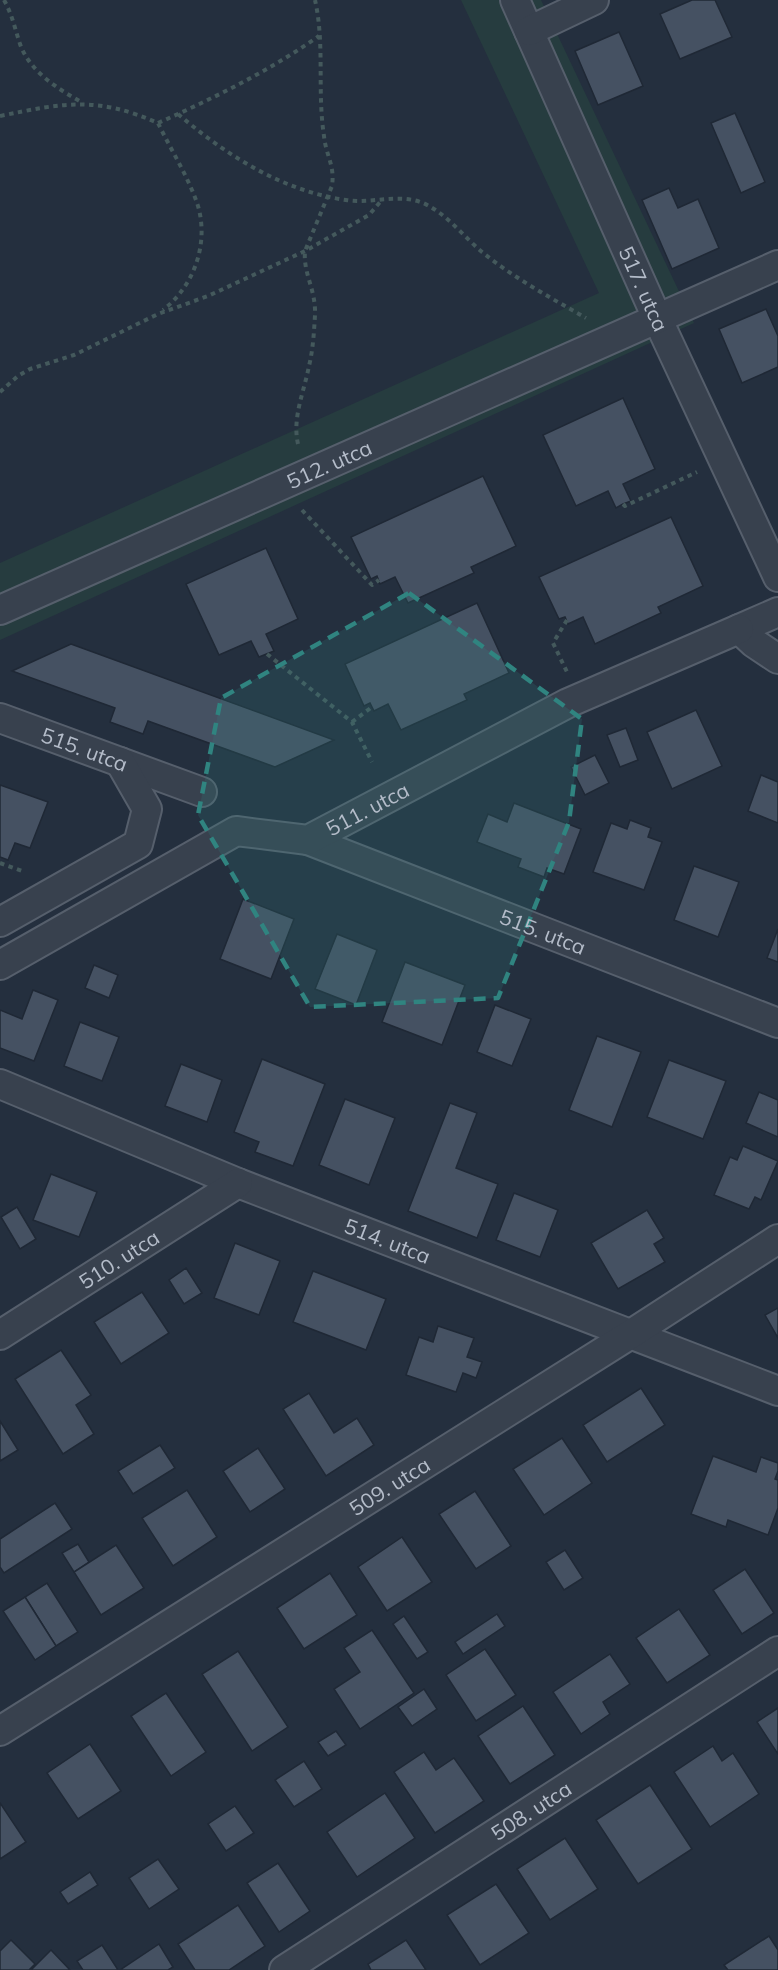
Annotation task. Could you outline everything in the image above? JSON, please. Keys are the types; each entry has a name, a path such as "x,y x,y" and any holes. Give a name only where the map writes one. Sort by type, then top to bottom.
{"street":[{"name":"517. utca","path":"515,0 657,318 778,577"},
{"path":"529,31 594,0"},
{"name":"512. utca","path":"0,610 778,265"},
{"path":"778,612 739,629 754,643 778,659"},
{"name":"511. utca","path":"0,965 236,831 308,840 568,703 739,629"},
{"name":"515. utca","path":"0,718 202,792"},
{"path":"0,922 138,844 147,809 120,762"},
{"name":"515. utca","path":"308,840 778,1023"},
{"name":"514. utca","path":"0,1084 238,1182 778,1390"},
{"name":"510. utca","path":"0,1335 238,1182"},
{"name":"509. utca","path":"0,1731 778,1239"},
{"name":"508. utca","path":"284,1970 778,1651"}],"path":[{"path":"4,0 27,58 54,86 84,103"},
{"path":"306,474 295,430 296,417 310,363 315,298 304,260 305,251 328,197 333,175 332,163 323,135 319,36 315,0"},
{"path":"158,123 286,59 319,36"},
{"path":"0,116 46,107 84,103 123,109 158,123 198,206 202,226 201,246 196,266 188,283 179,295 158,314"},
{"path":"178,114 229,154 287,183 328,197 363,202 407,199 433,208 492,259 539,291 618,336"},
{"path":"0,392 30,369 74,356 158,314 208,296 305,251 369,215 381,201"},
{"path":"623,504 625,506 701,470"},
{"path":"302,510 372,585 379,580"},
{"path":"567,620 554,643 567,672"},
{"path":"267,654 352,722 372,762"},
{"path":"352,722 372,707"},
{"path":"0,863 31,874"}],"highlighted area":[{"path":"409,593 582,719 569,822 498,998 310,1007 198,815 221,698"}],"green space":[{"path":"461,0 541,0 694,323 0,640 0,563 599,293"}],"building":[{"path":"692,0 715,0 732,37 680,59 660,14"},
{"path":"619,32 643,86 598,105 575,51"},
{"path":"735,113 765,182 741,193 711,123"},
{"path":"669,188 678,208 698,199 719,248 672,269 642,200"},
{"path":"766,309 778,336 778,367 742,383 719,329"},
{"path":"623,398 655,469 623,484 631,501 616,508 608,491 576,506 543,435"},
{"path":"483,476 516,546 471,567 474,573 408,603 395,577 380,584 377,576 371,579 351,537"},
{"path":"671,517 703,586 658,607 661,613 595,644 583,617 568,624 565,617 559,619 539,577"},
{"path":"266,548 298,619 266,634 274,651 259,657 251,641 219,655 186,584"},
{"path":"477,603 509,673 464,694 467,700 401,730 388,704 374,711 370,703 364,706 345,664"},
{"path":"71,644 334,740 275,767 148,721 143,734 110,722 115,708 12,671"},
{"path":"696,710 722,766 672,789 647,732"},
{"path":"626,728 638,760 620,767 607,735"},
{"path":"595,755 609,783 585,795 571,767"},
{"path":"761,775 778,782 778,823 748,811"},
{"path":"0,785 48,802 30,848 15,843 8,860 0,857"},
{"path":"514,803 581,829 564,874 547,868 544,877 518,867 521,859 477,842 488,814 507,822"},
{"path":"630,820 651,828 648,837 662,842 644,890 593,872 611,823 627,829"},
{"path":"694,866 739,882 718,937 674,920"},
{"path":"243,899 294,919 271,979 220,959"},
{"path":"778,929 778,962 767,958"},
{"path":"337,934 377,950 356,1005 315,989"},
{"path":"405,962 465,985 442,1045 382,1022"},
{"path":"94,965 118,975 109,998 85,988"},
{"path":"33,990 58,1000 34,1061 0,1048 0,1010 22,1019"},
{"path":"495,1005 531,1019 512,1066 477,1052"},
{"path":"80,1022 119,1037 102,1081 64,1066"},
{"path":"597,1036 641,1052 612,1127 569,1110"},
{"path":"262,1059 325,1084 293,1166 255,1152 259,1142 234,1132"},
{"path":"669,1060 726,1081 703,1139 647,1117"},
{"path":"181,1064 222,1080 207,1122 165,1106"},
{"path":"759,1092 778,1100 778,1137 746,1123"},
{"path":"345,1099 395,1118 369,1185 319,1165"},
{"path":"450,1103 477,1113 456,1168 498,1184 477,1238 408,1211"},
{"path":"743,1146 778,1161 761,1200 755,1197 749,1209 714,1195 730,1157 737,1160"},
{"path":"51,1174 97,1192 79,1237 33,1220"},
{"path":"514,1193 558,1210 540,1257 496,1240"},
{"path":"17,1207 36,1239 20,1249 1,1217"},
{"path":"647,1210 664,1238 654,1244 665,1262 618,1289 591,1243"},
{"path":"235,1243 280,1261 259,1315 214,1298"},
{"path":"186,1268 202,1293 184,1304 169,1280"},
{"path":"313,1271 386,1299 366,1350 293,1322"},
{"path":"142,1292 169,1333 121,1364 94,1322"},
{"path":"778,1308 778,1338 765,1315"},
{"path":"438,1326 474,1338 467,1357 482,1362 476,1378 463,1373 456,1392 406,1375 419,1337 433,1342"},
{"path":"61,1350 91,1395 76,1405 94,1434 63,1454 15,1379"},
{"path":"641,1388 665,1425 607,1462 583,1425"},
{"path":"309,1393 334,1433 357,1418 374,1445 326,1476 283,1409"},
{"path":"0,1421 18,1450 0,1461"},
{"path":"562,1438 592,1483 544,1515 513,1469"},
{"path":"160,1445 175,1468 133,1494 118,1471"},
{"path":"258,1448 285,1489 250,1512 223,1471"},
{"path":"713,1456 756,1472 761,1457 778,1463 775,1479 778,1480 778,1508 768,1535 728,1520 726,1527 691,1514"},
{"path":"187,1490 217,1537 173,1566 142,1518"},
{"path":"475,1491 511,1546 476,1569 439,1514"},
{"path":"55,1503 72,1529 4,1573 0,1567 0,1539"},
{"path":"402,1537 432,1582 387,1611 358,1567"},
{"path":"78,1544 89,1562 74,1572 62,1553"},
{"path":"116,1545 144,1588 101,1615 74,1572"},
{"path":"565,1550 583,1578 564,1590 546,1562"},
{"path":"745,1569 774,1613 742,1634 713,1590"},
{"path":"330,1573 357,1615 304,1649 277,1608"},
{"path":"47,1583 78,1632 56,1646 25,1597"},
{"path":"25,1597 56,1646 35,1660 3,1611"},
{"path":"679,1609 710,1655 667,1683 636,1638"},
{"path":"497,1614 505,1626 463,1654 455,1642"},
{"path":"404,1616 428,1652 417,1659 393,1624"},
{"path":"372,1630 414,1693 360,1729 334,1689 360,1672 344,1648"},
{"path":"485,1649 516,1695 476,1721 446,1675"},
{"path":"238,1651 288,1727 252,1751 202,1674"},
{"path":"610,1654 630,1684 603,1702 610,1714 581,1734 553,1692"},
{"path":"424,1689 437,1709 412,1726 398,1707"},
{"path":"166,1693 206,1752 171,1776 131,1716"},
{"path":"523,1706 555,1755 510,1784 478,1736"},
{"path":"778,1708 778,1754 757,1722"},
{"path":"336,1731 346,1745 328,1756 318,1742"},
{"path":"90,1744 121,1791 78,1819 47,1773"},
{"path":"713,1746 722,1761 733,1753 759,1794 710,1827 674,1772"},
{"path":"424,1752 436,1770 454,1758 484,1801 435,1833 394,1772"},
{"path":"304,1761 322,1789 294,1807 275,1780"},
{"path":"650,1785 692,1849 638,1884 596,1820"},
{"path":"385,1793 415,1838 357,1877 327,1832"},
{"path":"0,1803 26,1842 0,1859"},
{"path":"235,1806 254,1833 226,1851 208,1824"},
{"path":"565,1838 598,1889 550,1920 517,1869"},
{"path":"158,1859 179,1889 149,1909 129,1878"},
{"path":"278,1863 310,1911 279,1932 247,1883"},
{"path":"90,1872 98,1885 68,1904 60,1892"},
{"path":"496,1884 529,1933 480,1965 447,1915"},
{"path":"238,1905 265,1946 229,1970 195,1970 178,1944"},
{"path":"769,1936 778,1950 778,1970 728,1970 724,1965"},
{"path":"11,1940 35,1964 29,1970 0,1970 0,1951"},
{"path":"406,1940 426,1970 371,1970 368,1964"},
{"path":"159,1944 173,1967 168,1970 120,1970"},
{"path":"102,1945 118,1970 83,1970 77,1961"},
{"path":"51,1950 70,1970 31,1970"}]}
